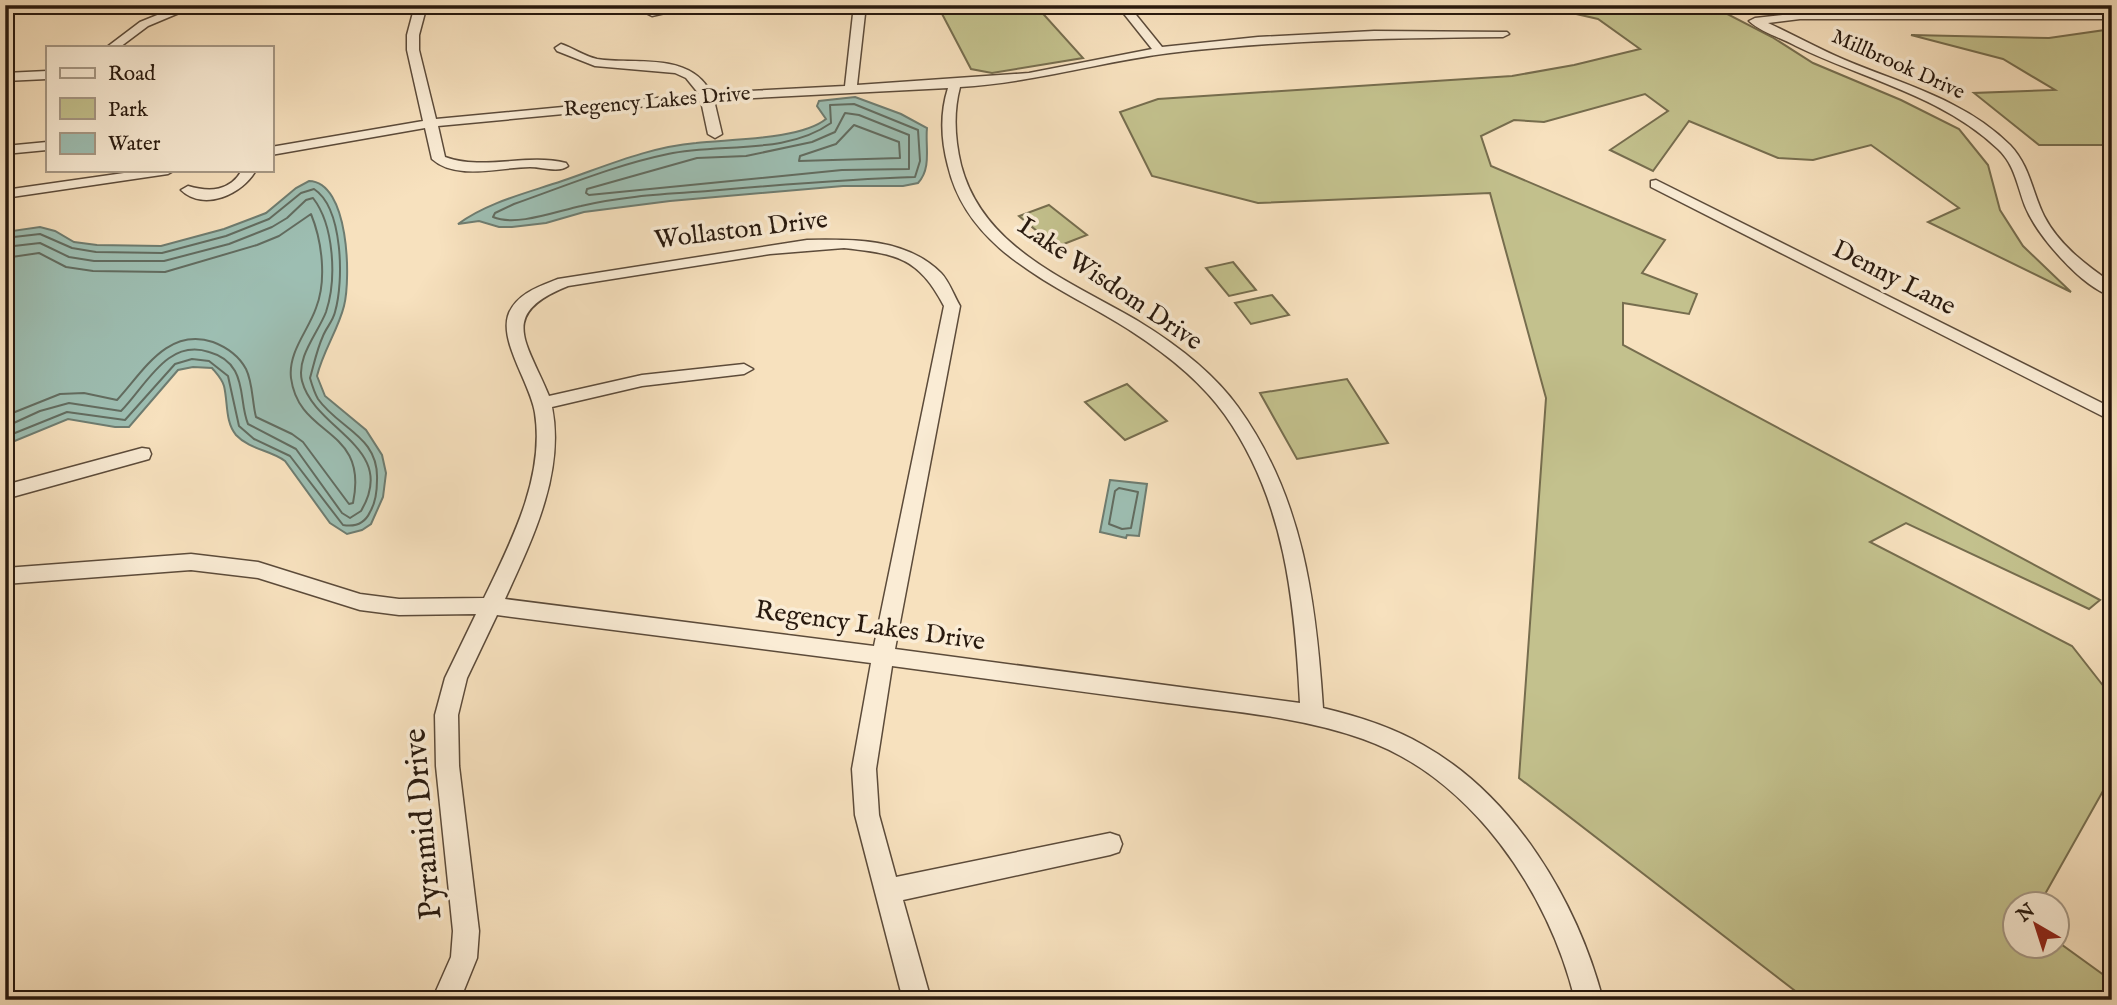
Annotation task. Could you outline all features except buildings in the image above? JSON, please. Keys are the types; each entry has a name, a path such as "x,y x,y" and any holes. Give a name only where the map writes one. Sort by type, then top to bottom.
{"street":[{"path":"114,46 144,24 192,5"},
{"path":"421,5 413,35 413,50 439,159 456,167 541,161 561,166"},
{"path":"652,13 695,5"},
{"path":"851,88 860,5"},
{"path":"1122,5 1159,51"},
{"name":"Millbrook Drive","path":"2112,16 1800,16 1755,21 1818,52 1933,99 1982,128 2015,159 2026,179 2035,213 2042,227 2068,256 2112,291"},
{"path":"954,84 1029,77 1159,51 1329,37 1503,34"},
{"path":"561,48 594,62 663,67 684,72 698,82 706,97 715,134"},
{"path":"5,77 46,75"},
{"name":"Regency Lakes Drive","path":"273,151 432,123 706,97 954,84"},
{"name":"Lake Wisdom Drive","path":"954,84 949,127 955,173 967,203 997,239 1044,276 1133,325 1158,342 1214,392 1251,439 1272,479 1289,527 1299,574 1307,638 1312,715"},
{"path":"5,150 46,146"},
{"path":"5,194 156,172"},
{"path":"188,190 199,195 228,190 247,172"},
{"name":"Denny Lane","path":"1656,184 2112,415"},
{"name":"Wollaston Drive","path":"491,606 529,515 545,452 542,404 519,344 515,318 525,301 555,284 776,249 842,243 874,247 903,255 933,274 948,293 952,319 867,733 864,769 867,815 917,1000"},
{"path":"542,404 639,379 744,369"},
{"path":"5,492 142,454"},
{"name":"Regency Lakes Drive","path":"5,576 153,562 202,562 258,570 360,602 400,607 491,606 541,610 884,655 1312,715 1349,723 1406,747 1444,771 1504,830 1552,903 1576,952 1589,1000"},
{"name":"Pyramid Drive","path":"446,1000 464,958 466,931 445,742 448,704 457,673 491,606"},
{"path":"887,891 1110,844"}],"green space":[{"path":"982,5 1037,7 1083,58 992,73 971,69 940,10"},
{"path":"1537,5 1710,5 1772,37 1813,63 1901,100 1959,129 1988,165 2000,210 2023,246 2071,292 1928,222 1959,208 1871,145 1813,160 1778,158 1689,121 1653,171 1610,150 1668,111 1645,94 1544,122 1514,120 1481,136 1491,166 1665,240 1642,273 1697,294 1689,314 1623,303 1623,345 2100,600 2089,609 1906,523 1870,542 2072,646 2112,697 2112,775 2047,890 2002,890 2002,960 2072,960 2072,952 2112,981 2112,1000 1807,1000 1519,778 1546,398 1490,193 1258,203 1152,176 1120,112 1158,99 1512,76 1640,49 1598,19"},
{"path":"2112,29 2112,145 2039,145 1974,93 2055,90 2003,59 1911,35 2049,38"},
{"path":"1049,205 1087,235 1056,247 1019,216"},
{"path":"1233,262 1256,290 1229,296 1206,268"},
{"path":"1272,295 1289,315 1251,324 1235,303"},
{"path":"1347,379 1388,443 1297,459 1260,393"},
{"path":"1127,384 1167,421 1125,440 1085,402"}],"water":[{"path":"855,97 901,114 927,128 925,171 918,183 903,186 843,186 670,201 584,212 546,223 512,227 499,227 479,221 458,224 508,199 645,153 679,145 799,131 826,119 817,106 819,101"},
{"path":"309,181 322,186 332,197 344,233 347,254 344,306 317,376 325,396 366,430 382,455 386,473 383,497 371,524 347,534 330,523 285,461 248,444 236,435 228,418 223,383 212,368 193,367 178,370 129,427 68,419 5,445 5,232 40,227 55,231 74,242 161,246 224,229 266,213 296,188"},
{"path":"1110,480 1147,484 1139,536 1127,535 1126,538 1100,532"}]}
